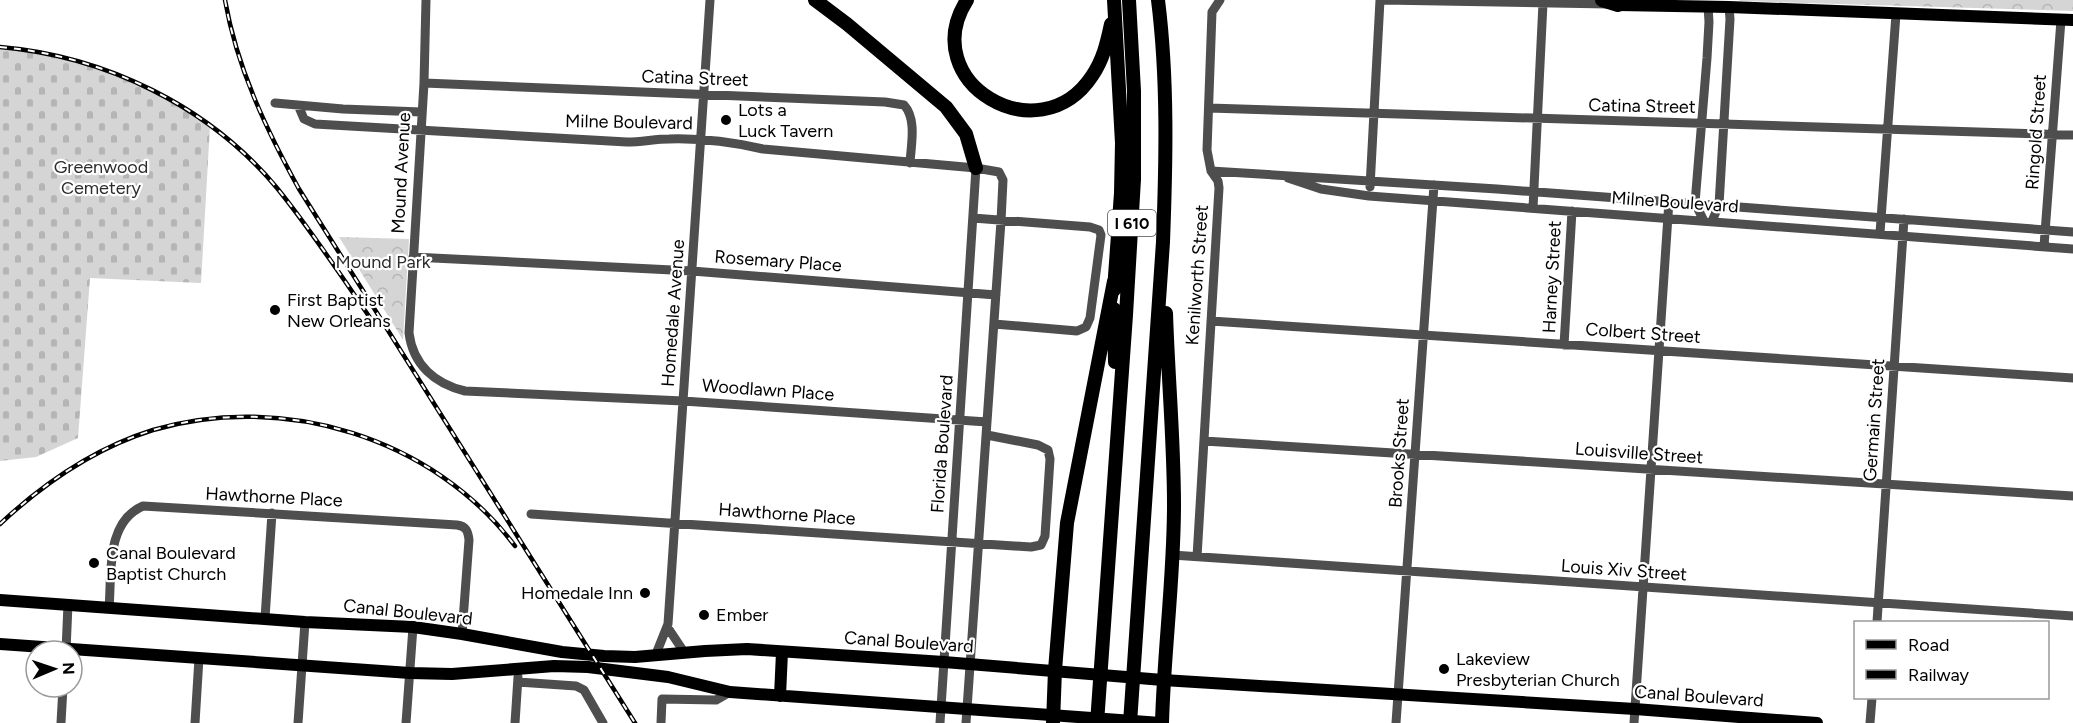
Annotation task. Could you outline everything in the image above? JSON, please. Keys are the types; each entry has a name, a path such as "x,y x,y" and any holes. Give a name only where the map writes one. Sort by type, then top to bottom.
{"highway":[{"path":"814,0 847,24 946,107 966,134 976,168"},
{"name":"I 610","path":"1097,723 1126,326 1134,179 1134,91 1129,0"},
{"name":"I 610","path":"1131,723 1164,242 1164,79 1158,0"},
{"path":"1602,0 1618,5"},
{"path":"1115,4 1122,143 1121,193 1114,281 1116,445"},
{"path":"964,5 957,26 957,56 970,83 979,93 1005,107 1017,111 1035,111 1060,103 1075,94 1091,78 1106,49 1115,4"},
{"path":"1162,723 1174,503 1164,242"},
{"path":"1053,720 1067,523 1114,281"}],"main road":[{"path":"1618,5 1728,3 1896,14 2067,20"},
{"name":"Canal Boulevard","path":"0,600 305,622 413,627 562,652 635,657 747,649 1055,670 1163,680 1398,693 1817,723"},
{"path":"0,644 24,646"},
{"path":"84,651 410,673 519,675 554,666 628,671 668,677 730,692 967,709 1053,720 1162,723"},
{"path":"780,696 782,652"}],"street":[{"name":"Mound Avenue","path":"426,0 424,83 409,316 410,343 418,359 438,381 465,391"},
{"name":"Homedale Avenue","path":"656,654 668,628 710,0"},
{"name":"Kenilworth Street","path":"1197,557 1219,188 1218,181 1211,171 1207,150 1212,12 1220,0"},
{"path":"1369,196 1382,0 1618,5"},
{"name":"Harney Street","path":"1533,208 1543,3"},
{"path":"1707,3 1709,22 1707,58 1695,203 1708,221 1719,205 1730,20 1728,3"},
{"path":"1880,233 1896,14"},
{"name":"Ringold Street","path":"2044,246 2053,135 2067,20"},
{"name":"Catina Street","path":"424,83 885,102 904,105 911,119 910,163"},
{"path":"275,103 421,112"},
{"name":"Milne Boulevard","path":"298,105 304,119 315,124 627,142 664,139 702,140 732,142 763,149 976,168 999,172 1002,175 1001,220"},
{"name":"Catina Street","path":"1209,108 2073,135"},
{"name":"Florida Boulevard","path":"940,723 976,168"},
{"name":"Milne Boulevard","path":"1211,171 1669,201 2073,232"},
{"name":"Milne Boulevard","path":"1277,174 1321,189 1369,196 2073,249"},
{"name":"Brooks Street","path":"1396,723 1434,185"},
{"path":"1634,723 1669,201"},
{"name":"Harney Street","path":"1564,345 1572,211"},
{"path":"973,218 1090,226 1099,230 1101,241 1090,318 1086,327 1077,331 994,324"},
{"name":"Germain Street","path":"1877,621 1904,219"},
{"path":"966,723 1001,220"},
{"name":"Rosemary Place","path":"413,257 692,271 996,295"},
{"name":"Colbert Street","path":"1211,321 2073,378"},
{"name":"Woodlawn Place","path":"465,391 683,401 987,422"},
{"name":"Hawthorne Place","path":"531,514 1031,548 1041,545 1045,536 1050,459 1048,450 1038,445 987,435"},
{"name":"Louisville Street","path":"1204,441 2073,496"},
{"name":"Hawthorne Place","path":"109,608 117,532 138,508 143,506 463,526 469,540 462,634"},
{"path":"266,618 272,513"},
{"name":"Louis Xiv Street","path":"1172,555 2073,616"},
{"path":"66,639 68,604"},
{"path":"298,723 305,622"},
{"path":"406,723 413,627"},
{"path":"668,628 684,652"},
{"path":"195,723 199,658"},
{"path":"515,723 519,675 576,686 584,690 603,723"},
{"path":"662,723 662,699 716,699 730,692"},
{"path":"61,723 62,699"},
{"path":"1870,723 1872,699"}],"green space":[{"path":"2073,0 2073,11 1740,1"},
{"name":"Greenwood Cemetery","path":"0,47 57,56 84,63 161,96 210,126 201,283 90,278 78,438 36,457 0,461"},
{"name":"Mound Park","path":"339,237 409,239 403,340"}],"railway":[{"path":"225,0 237,50 254,98 299,189 635,723"},
{"path":"0,47 39,52 78,61 116,74 152,90 187,110 220,133 250,159 277,188 373,322"},
{"path":"0,524 71,468 132,438 153,430 203,420 253,417 303,421 352,433 399,451 442,477 481,508 515,546"}],"place":[{"name":"Lots a Luck Tavern","path":"726,120"},
{"name":"First Baptist New Orleans","path":"275,310"},
{"name":"Canal Boulevard Baptist Church","path":"94,563"},
{"name":"Homedale Inn","path":"645,593"},
{"name":"Ember","path":"704,615"},
{"name":"Lakeview Presbyterian Church","path":"1444,669"}]}
